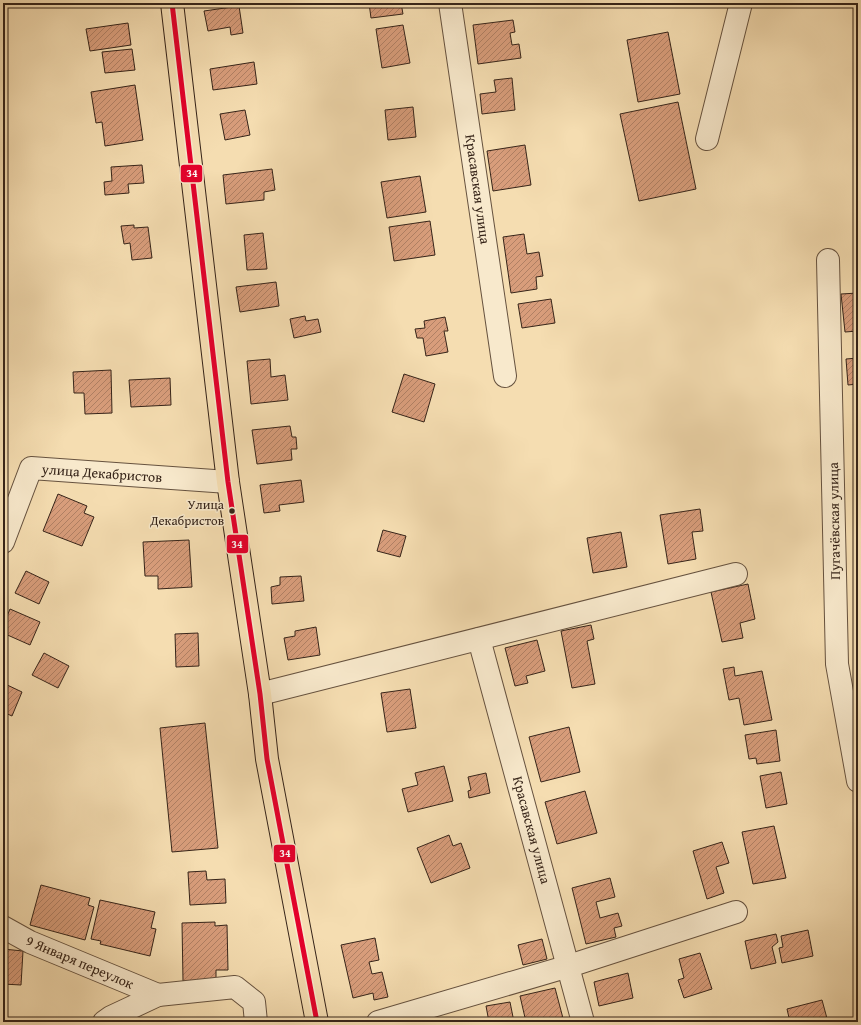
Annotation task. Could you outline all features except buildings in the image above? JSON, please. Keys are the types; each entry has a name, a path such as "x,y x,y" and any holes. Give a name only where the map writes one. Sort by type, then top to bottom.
{"main road":[{"path":"172,3 228,482 260,694 266,758 317,1022"}],"street":[{"name":"Красавская улица","path":"450,3 505,376"},
{"path":"707,139 740,3"},
{"name":"Пугачёвская улица","path":"828,260 837,664 858,781"},
{"name":"улица Декабристов","path":"3,542 31,468 228,482"},
{"path":"260,694 736,574"},
{"name":"Красавская улица","path":"479,639 583,1022"},
{"path":"378,1022 569,966 736,912"},
{"name":"9 Января переулок","path":"3,928 30,942 158,995"},
{"name":"9 Января переулок","path":"104,1022 111,1017 158,995 235,987 254,1002 256,1022"}],"transit line":[{"name":"34","path":"172,3 228,482 260,694 267,759 317,1022"}],"place":[{"name":"Улица Декабристов","path":"232,511"}]}
